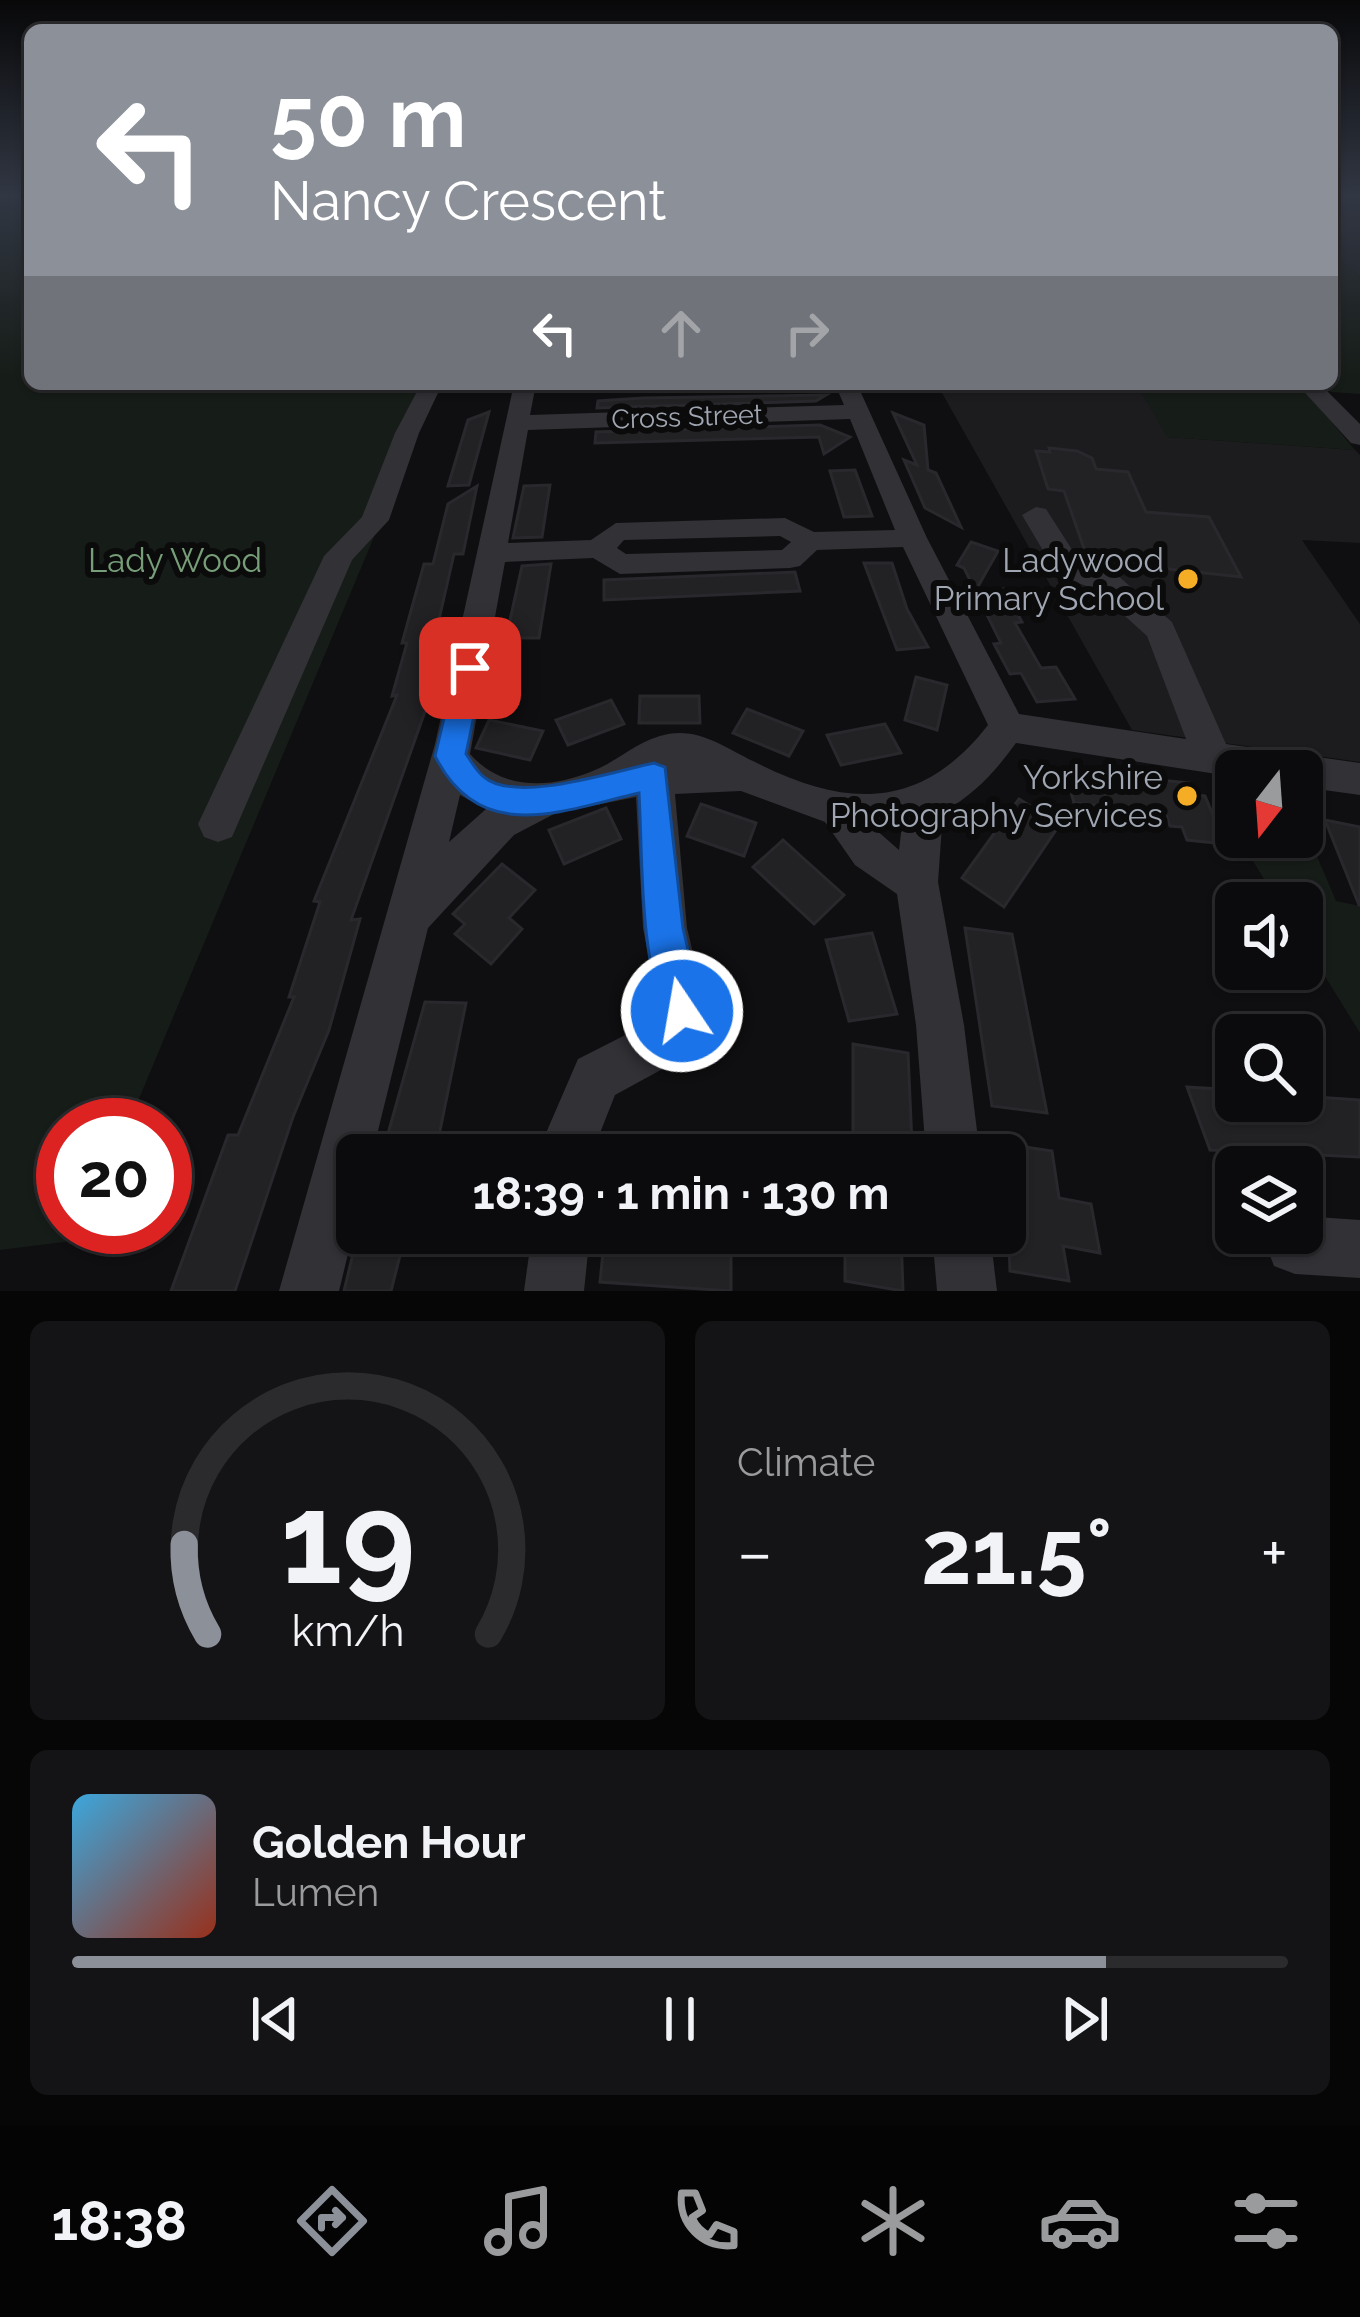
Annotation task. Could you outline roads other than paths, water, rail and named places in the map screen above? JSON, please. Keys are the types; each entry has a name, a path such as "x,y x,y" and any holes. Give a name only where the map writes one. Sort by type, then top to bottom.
{"street":[{"path":"218,824 338,556 375,520 407,433 432,390"},
{"path":"848,390 913,538 1007,727"},
{"path":"1317,392 1360,438"},
{"path":"309,1291 450,756 521,404"},
{"name":"Cross Street","path":"521,404 856,412"},
{"path":"1036,514 1069,569 1106,582 1161,630 1213,759"},
{"path":"494,553 599,549 620,564 790,559 809,541 913,538"},
{"path":"1007,727 1213,759"},
{"path":"409,923 456,861 503,819 542,801 599,789 653,765 742,775 838,808 924,805 983,765 1007,727"},
{"path":"450,756 472,787 498,800 542,801"},
{"path":"573,1134 596,1077 674,1037 682,1011 665,928 653,765"},
{"path":"1323,774 1360,779"},
{"path":"924,805 917,882 940,1025 951,1134"},
{"path":"838,808 846,828 896,873 917,882"},
{"path":"1323,1247 1360,1249"},
{"path":"554,1291 558,1254"},
{"path":"963,1254 967,1291"}],"place":[{"name":"Ladywood Primary School","path":"1188,579"},
{"name":"Yorkshire Photography Services","path":"1187,796"}],"park label":[{"name":"Lady Wood","path":"175,560"}]}
